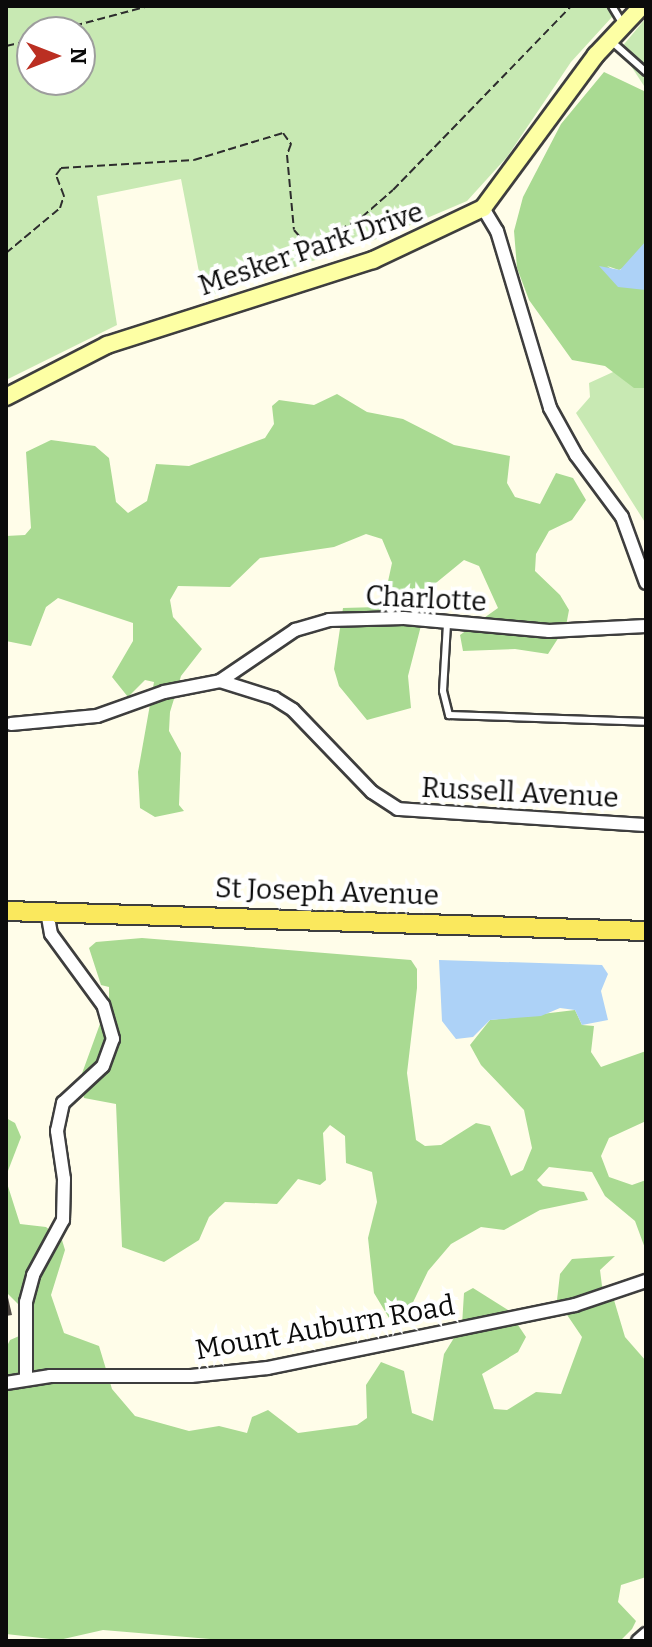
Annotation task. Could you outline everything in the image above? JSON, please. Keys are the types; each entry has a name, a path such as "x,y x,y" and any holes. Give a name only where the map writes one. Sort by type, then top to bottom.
{"main road":[{"name":"St Joseph Avenue","path":"6,911 646,931"}],"street":[{"name":"Mesker Park Drive","path":"6,397 107,345 359,265 436,235 483,208 609,39 642,6"},
{"path":"483,208 497,231 550,408 576,455 622,517 646,583"},
{"name":"Charlotte","path":"220,681 272,643 311,624 382,618 562,631 646,626"},
{"name":"Russell Avenue","path":"8,725 97,716 164,692 220,681 274,698 293,710 372,792 398,809 646,825"},
{"path":"26,1379 26,1302 33,1275 63,1220 64,1179 57,1131 63,1103 103,1066 113,1039 103,1005 51,934 47,912"},
{"name":"Mount Auburn Road","path":"6,1383 26,1379 191,1376 268,1368 562,1308 646,1281"},
{"path":"638,1641 646,1634"}],"lane":[{"path":"612,6 623,24"},
{"path":"609,39 646,72"},
{"path":"447,624 443,691 449,715 646,722"}],"path":[{"path":"96,20 149,6"},
{"path":"186,6 211,6"},
{"path":"6,253 60,208 64,196 56,175 61,168 194,160 283,133 291,144 287,155 294,230 306,244 319,242 362,217 393,190 571,6"}],"green space":[{"path":"6,6 622,6 571,62 507,157 467,201 380,238 204,298 181,179 97,196 117,325 6,380"},
{"path":"646,18 646,89 620,49"},
{"path":"604,72 646,92 646,241 629,265 619,270 607,266 646,290 646,388 634,388 605,366 572,360 529,300 517,268 514,231 523,197 561,124"},
{"path":"646,357 646,524 576,413 590,397 589,383"},
{"path":"337,394 367,412 403,419 454,445 510,456 507,483 515,497 540,504 556,473 573,478 586,500 572,520 549,531 536,554 535,571 560,595 569,610 566,626 548,654 515,649 463,651 460,635 498,608 479,566 464,560 431,587 408,676 411,708 367,720 339,686 334,669 343,608 378,607 384,600 392,563 382,539 366,534 334,547 260,558 230,587 178,586 170,600 173,617 202,649 181,676 170,712 169,731 181,753 179,805 184,811 155,817 140,808 138,772 154,682 145,680 128,697 112,677 133,641 133,623 58,598 46,607 31,646 6,641 6,536 25,535 31,528 26,452 51,440 95,446 109,458 116,502 128,513 147,501 156,464 189,466 265,438 274,424 272,406 279,400 314,405"},
{"path":"142,938 411,960 417,969 417,988 407,1073 416,1140 425,1146 441,1145 476,1123 490,1126 511,1176 523,1170 532,1148 524,1110 481,1065 470,1045 490,1020 575,1010 582,1025 594,1026 591,1052 601,1067 646,1051 646,1121 609,1138 601,1156 609,1177 632,1185 646,1180 646,1251 635,1221 605,1196 592,1172 549,1167 537,1180 543,1186 584,1192 588,1200 540,1210 504,1230 481,1227 451,1244 428,1271 405,1319 397,1321 389,1318 374,1293 368,1238 377,1202 372,1172 346,1163 345,1136 330,1125 323,1133 326,1180 320,1185 298,1179 277,1204 225,1202 209,1217 199,1240 164,1262 122,1247 116,1104 84,1098 80,1079 109,999 109,987 101,985 89,948 96,942"},
{"path":"6,1118 15,1123 21,1137 6,1176"},
{"path":"6,1180 20,1224 46,1227 62,1240 65,1250 51,1295 64,1333 99,1346 112,1389 135,1416 189,1431 219,1426 247,1433 252,1417 268,1410 298,1433 357,1425 367,1418 366,1385 381,1362 404,1371 412,1413 433,1421 444,1354 462,1325 464,1293 473,1288 508,1310 526,1337 518,1352 482,1374 494,1409 507,1410 536,1392 561,1394 582,1337 557,1300 560,1274 572,1259 615,1256 600,1270 602,1286 614,1300 625,1337 646,1361 646,1577 621,1585 618,1602 636,1621 632,1629 620,1641 234,1641 103,1630 59,1640 6,1634 6,1348 10,1340 33,1330 28,1314 6,1292"}],"water":[{"path":"646,241 646,290 618,287 599,266 620,270"},
{"path":"439,960 602,965 608,974 601,991 608,1020 582,1025 575,1010 560,1008 541,1016 490,1020 473,1037 456,1039 442,1021"}],"building":[{"path":"6,1289 12,1315 6,1316"}]}
